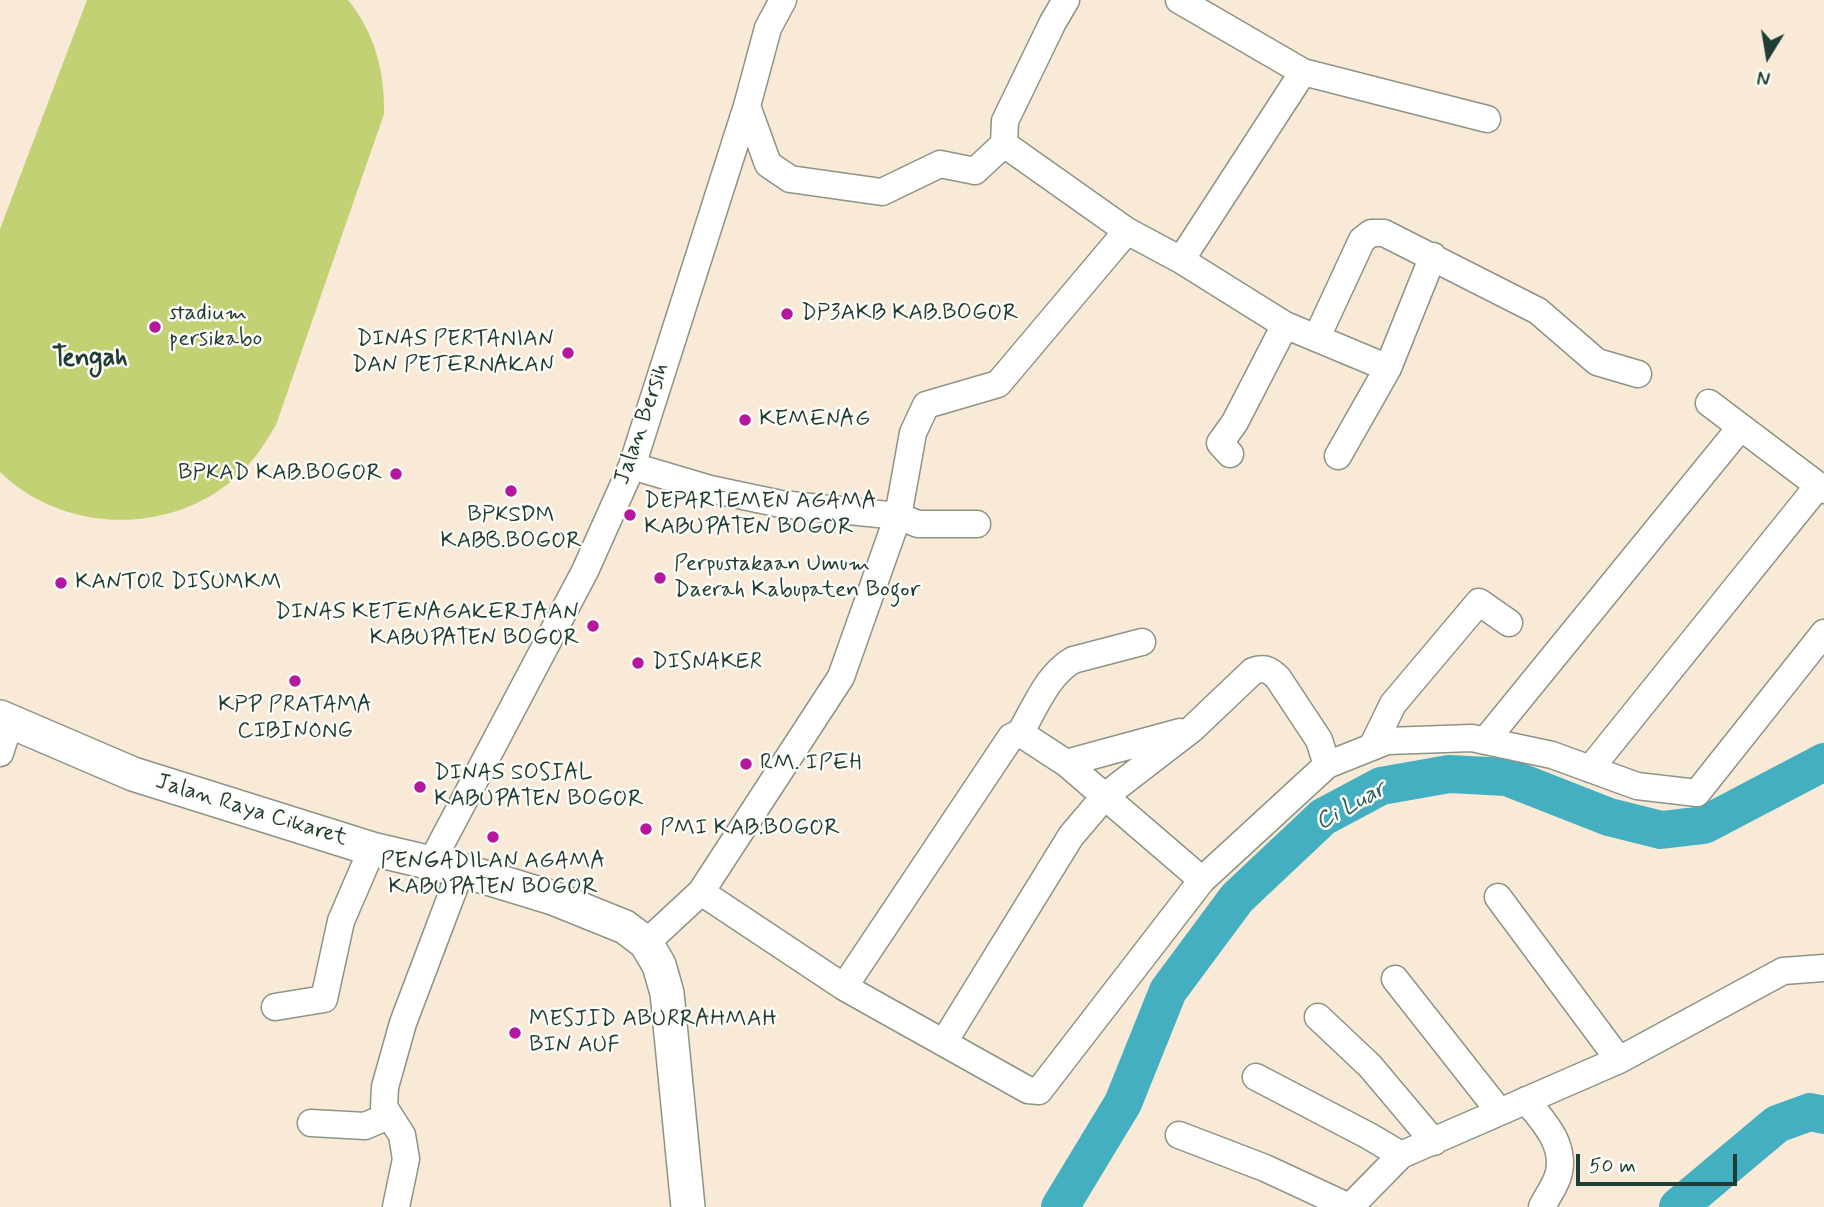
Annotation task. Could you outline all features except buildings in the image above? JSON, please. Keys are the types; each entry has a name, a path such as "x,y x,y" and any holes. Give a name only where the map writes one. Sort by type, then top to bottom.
{"main road":[{"name":"Jalan Raya Cikaret","path":"5,719 132,774 372,849 446,867 577,908 625,927 646,943 659,965 667,993 688,1207"}],"street":[{"name":"Jalan Bersih","path":"388,1116 384,1107 385,1087 446,867 632,466 747,106 768,28 783,0"},
{"path":"747,106 768,164 790,179 882,191 940,163 975,171 1004,144 1005,121 1047,33 1066,0"},
{"path":"1179,0 1303,72 1487,120"},
{"path":"1181,260 1303,72"},
{"path":"1004,144 1127,231 1181,260 1285,325 1388,368"},
{"path":"646,943 701,892 841,677 898,516 913,433 926,405 998,384 1127,231"},
{"path":"1317,337 1362,240 1371,233 1384,233 1538,311 1597,362 1638,374"},
{"path":"1338,456 1388,368 1433,256"},
{"path":"1230,454 1220,443 1222,438 1235,422 1285,325"},
{"path":"1590,769 1821,488 1709,403"},
{"path":"1485,741 1740,428"},
{"path":"632,466 752,500 898,516 918,524 977,524"},
{"path":"1372,747 1393,704 1479,602 1508,623"},
{"path":"701,892 844,987 1028,1090 1039,1091 1202,880 1327,765 1387,741 1472,738 1552,755 1637,786 1697,793 1824,634"},
{"path":"844,987 1011,737 1020,733 1054,675 1073,660 1142,642"},
{"path":"944,1042 1070,836 1105,796 1192,729 1253,671 1262,668 1271,671 1278,678 1319,740 1327,765"},
{"path":"0,753 5,719"},
{"path":"1066,762 1192,729"},
{"path":"1020,733 1066,762 1202,880"},
{"path":"275,1007 324,999 341,921 372,849"},
{"path":"1499,897 1619,1060"},
{"path":"1179,1135 1265,1168 1350,1207 1401,1155 1619,1060 1783,971 1824,968"},
{"path":"1395,979 1499,1111"},
{"path":"1318,1017 1370,1066 1434,1142"},
{"path":"1256,1077 1401,1155"},
{"path":"1526,1100 1544,1121 1560,1148 1559,1174 1542,1207"},
{"path":"311,1123 365,1126 388,1116 401,1135 406,1159 396,1207"}],"green space":[{"name":"stadium persikabo","path":"87,0 348,0 372,40 383,84 384,114 276,425 252,461 234,479 207,498 178,511 147,518 116,520 84,516 54,507 25,492 0,472 0,229"}],"waterway":[{"name":"Ci Luar","path":"1060,1207 1123,1103 1168,991 1237,898 1323,817 1381,786 1449,774 1507,777 1609,817 1661,830 1704,825 1824,762"},
{"name":"Ci Luar","path":"1678,1207 1777,1124 1810,1112 1824,1115"}],"place":[{"name":"DP3AKB KAB.BOGOR","path":"787,314"},
{"name":"stadium persikabo","path":"155,327"},
{"name":"DINAS PERTANIAN DAN PETERNAKAN","path":"568,353"},
{"name":"KEMENAG","path":"745,420"},
{"name":"BPKAD KAB.BOGOR","path":"396,474"},
{"name":"BPKSDM KABB.BOGOR","path":"511,491"},
{"name":"DEPARTEMEN AGAMA KABUPATEN BOGOR","path":"630,515"},
{"name":"Perpustakaan Umum Daerah Kabupaten Bogor","path":"660,578"},
{"name":"KANTOR DISUMKM","path":"61,583"},
{"name":"DINAS KETENAGAKERJAAN KABUPATEN BOGOR","path":"593,626"},
{"name":"DISNAKER","path":"638,663"},
{"name":"KPP PRATAMA CIBINONG","path":"295,681"},
{"name":"RM. IPEH","path":"746,764"},
{"name":"DINAS SOSIAL KABUPATEN BOGOR","path":"420,787"},
{"name":"PMI KAB.BOGOR","path":"646,829"},
{"name":"PENGADILAN AGAMA KABUPATEN BOGOR","path":"493,837"},
{"name":"MESJID ABURRAHMAH BIN AUF","path":"515,1033"}],"district":[{"name":"Tengah","path":"90,360"}]}
